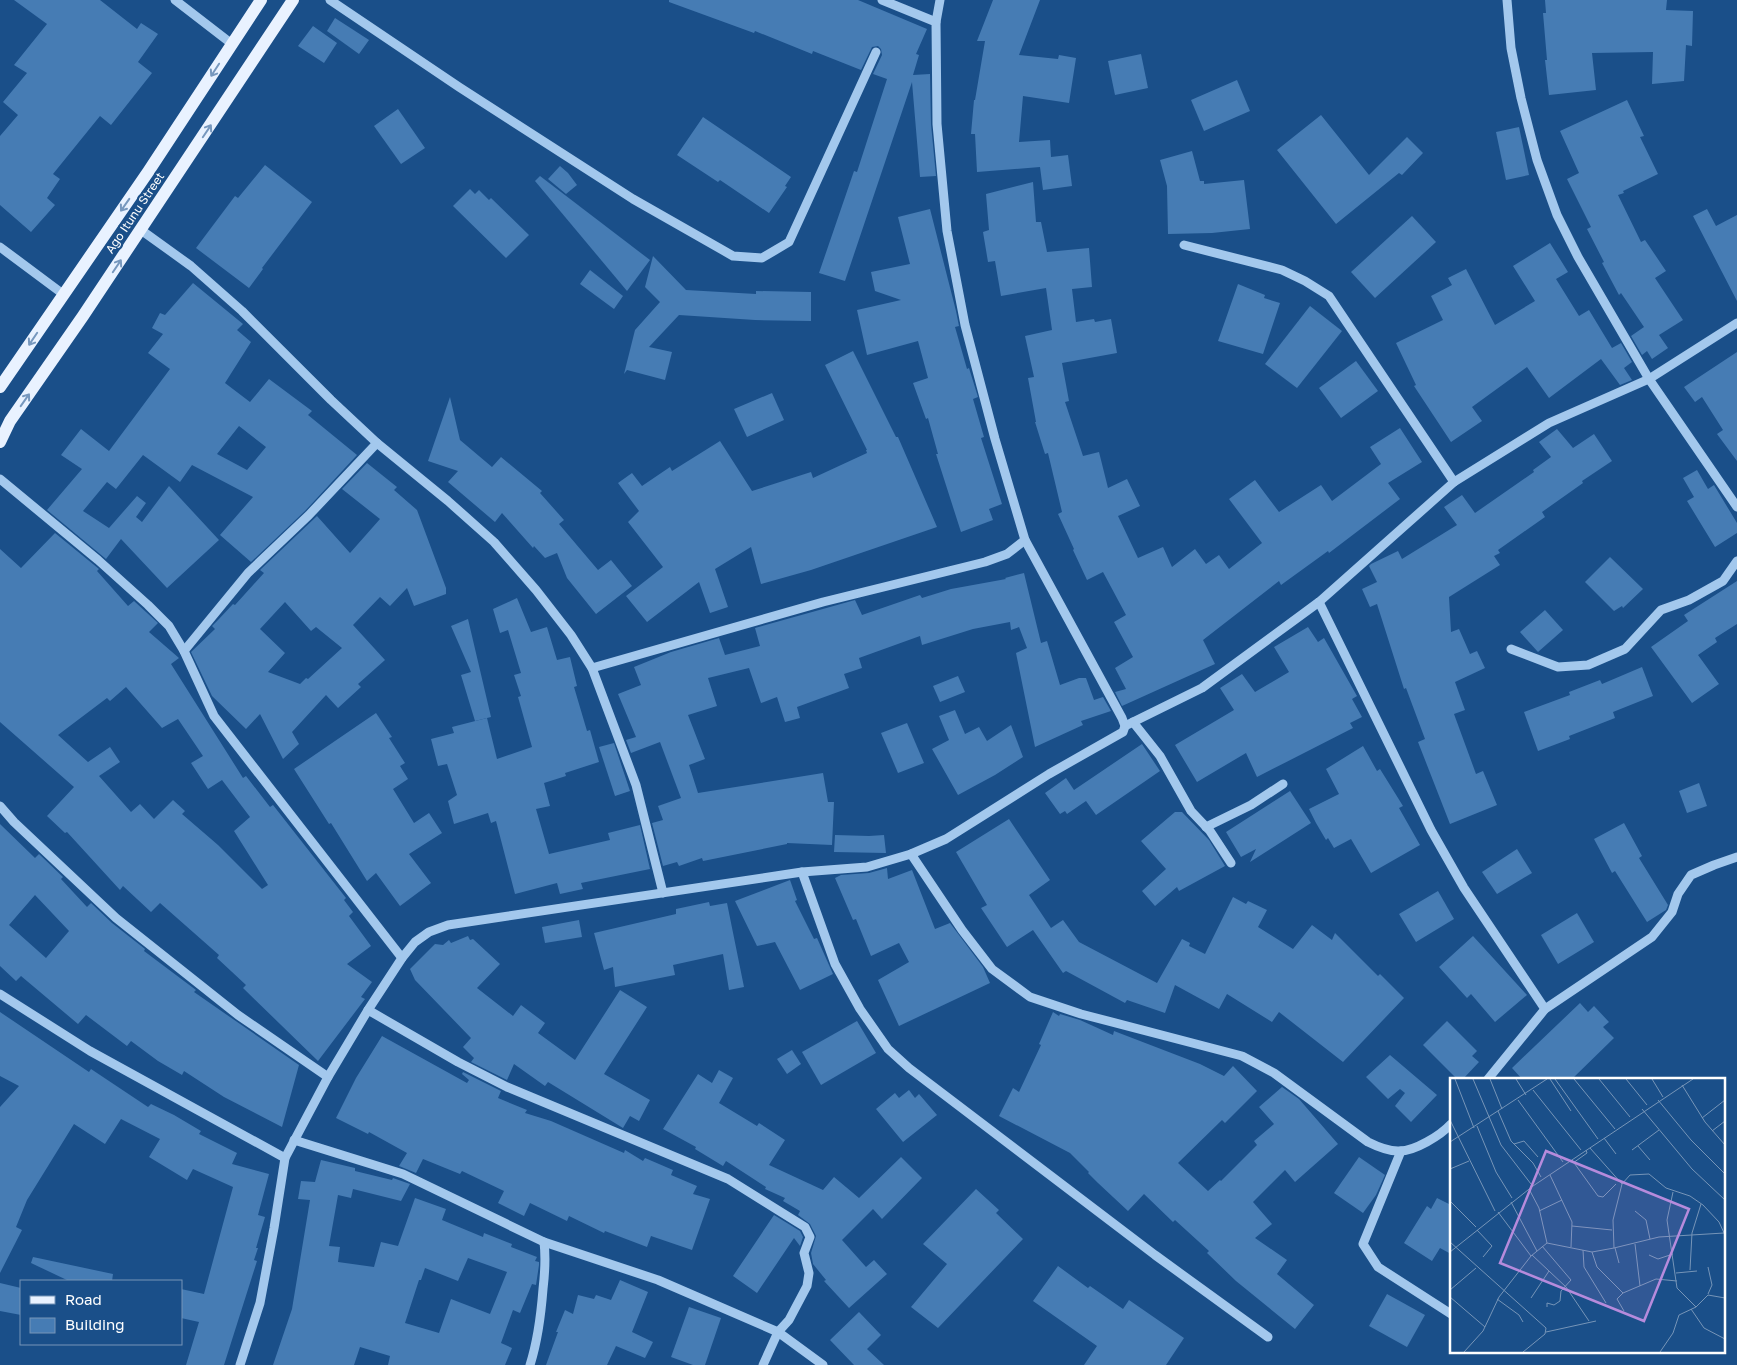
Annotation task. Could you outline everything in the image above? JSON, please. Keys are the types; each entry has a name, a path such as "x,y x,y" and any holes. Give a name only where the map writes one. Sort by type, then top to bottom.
{"main road":[{"name":"Ago Itunu Street","path":"0,387 148,172 261,0"},
{"name":"Ago Itunu Street","path":"0,442 10,421 141,230 293,0"}],"street":[{"path":"175,0 232,44"},
{"path":"330,0 340,3 459,87 633,199 733,256 762,258 789,242 876,52"},
{"path":"882,0 936,22"},
{"path":"940,0 936,22 937,124 947,231 965,325 995,439 1026,540 1129,724 1160,756 1191,811 1206,827 1231,863"},
{"path":"1507,0 1511,48 1521,98 1537,160 1557,215 1578,257 1648,378 1737,507"},
{"path":"141,230 191,266 242,311 377,443 448,501 494,542 536,590 571,635 592,668 636,785 663,893"},
{"path":"1184,245 1282,270 1305,281 1329,296 1454,482"},
{"path":"0,247 63,294"},
{"path":"240,1365 260,1303 285,1158 328,1078 368,1010 402,958 415,942 429,932 448,926 802,872 867,867 910,854 946,839 1050,774 1122,732 1129,724 1202,688 1319,602 1454,482 1549,423 1648,378 1737,323"},
{"path":"184,651 248,573 309,515 377,443"},
{"path":"0,479 98,560 148,605 168,626 184,651 214,716 402,958"},
{"path":"592,668 823,602 985,562 1007,554 1026,540"},
{"path":"1512,649 1558,666 1588,665 1625,649 1661,610 1690,600 1723,581 1737,561"},
{"path":"1319,602 1431,830 1464,888 1545,1009"},
{"path":"1206,827 1251,804 1283,784"},
{"path":"0,806 14,822 116,918 238,1015 328,1078"},
{"path":"910,854 962,930 992,969 1030,997 1081,1014 1242,1056 1274,1073 1368,1142 1382,1149 1401,1151 1424,1143 1446,1130 1450,1125"},
{"path":"1489,1078 1545,1009 1652,937 1672,912 1678,894 1691,875 1714,864 1737,857"},
{"path":"802,872 835,964 860,1009 888,1049 909,1068 1268,1337"},
{"path":"0,994 90,1051 285,1158"},
{"path":"368,1010 458,1062 507,1086 728,1179 805,1227 810,1237 804,1253 809,1273 807,1286 790,1320 778,1332 763,1365"},
{"path":"294,1140 403,1174 544,1242 658,1280 778,1332 823,1365"},
{"path":"1401,1151 1363,1244 1378,1268 1450,1313"},
{"path":"530,1365 536,1348 542,1312 546,1268 544,1242"}],"building":[{"path":"14,0 100,0 137,29 141,23 158,34 138,62 152,73 111,125 100,116 53,174 60,179 47,198 55,205 31,232 0,205 0,136 18,115 3,102 27,73 14,65 47,24"},
{"path":"669,0 858,0 927,29 916,54 919,55 913,75 930,74 931,124 936,176 920,177 912,82 845,281 819,273 854,171 857,172 887,79 873,74 882,55 881,49 878,46 872,47 861,70 813,51 812,54 755,31 754,33 669,2"},
{"path":"993,0 1040,0 1019,55 1058,59 1059,55 1076,58 1069,103 1023,96 1019,142 1050,140 1051,157 1068,155 1072,186 1043,190 1040,167 977,172 975,134 971,134 974,100 985,41 977,41"},
{"path":"1545,0 1667,0 1666,10 1693,11 1692,46 1686,45 1684,81 1652,84 1653,52 1592,53 1596,90 1549,95 1543,13 1546,13"},
{"path":"335,18 369,40 359,54 327,31"},
{"path":"313,26 337,43 324,63 298,46"},
{"path":"1141,54 1148,88 1115,95 1108,61"},
{"path":"1237,80 1250,111 1204,131 1191,100"},
{"path":"1627,100 1644,136 1640,137 1658,174 1618,195 1641,242 1645,240 1666,271 1655,278 1683,320 1659,335 1668,348 1652,359 1647,351 1642,355 1631,336 1644,327 1621,293 1619,295 1587,229 1591,227 1567,179 1579,173 1560,131"},
{"path":"398,109 425,148 401,164 374,126"},
{"path":"1321,115 1369,175 1407,137 1423,153 1402,175 1399,173 1336,224 1277,150"},
{"path":"703,117 791,177 785,186 787,187 769,213 720,180 718,182 677,155"},
{"path":"1519,127 1529,175 1506,180 1496,132"},
{"path":"1192,151 1200,181 1204,181 1204,184 1244,180 1250,229 1212,233 1168,234 1167,186 1160,160"},
{"path":"265,165 312,202 249,288 196,248 235,196 238,198"},
{"path":"560,166 577,185 566,194 548,179"},
{"path":"540,176 650,260 627,291 535,181"},
{"path":"1033,182 1036,222 1041,222 1047,252 1089,248 1092,287 1072,289 1076,322 1094,319 1095,322 1111,319 1117,353 1062,363 1069,401 1065,402 1083,456 1099,452 1108,488 1127,479 1140,506 1118,516 1138,558 1163,547 1172,567 1195,549 1206,564 1219,555 1229,569 1262,543 1229,499 1255,480 1279,512 1321,485 1332,501 1381,464 1370,447 1400,428 1422,462 1388,483 1400,499 1329,553 1328,551 1281,585 1279,581 1203,640 1215,664 1122,706 1115,692 1126,689 1115,668 1133,657 1114,622 1126,615 1103,572 1087,580 1058,514 1062,512 1048,453 1045,454 1035,422 1028,378 1034,377 1025,336 1052,330 1046,288 1001,296 995,261 988,262 983,232 989,230 986,194"},
{"path":"470,189 475,194 479,190 489,200 491,198 529,235 506,258 453,206"},
{"path":"930,209 956,311 959,326 955,327 967,369 969,368 978,397 973,399 984,437 981,438 1002,504 989,509 993,520 961,532 936,454 938,454 928,418 926,419 913,383 928,378 918,341 867,355 857,310 901,300 875,291 871,272 910,264 898,217"},
{"path":"1707,209 1716,226 1737,215 1737,301 1693,216"},
{"path":"1412,216 1436,242 1375,298 1351,272"},
{"path":"1550,243 1568,272 1556,279 1579,316 1589,310 1612,348 1621,343 1632,362 1624,368 1632,380 1620,385 1601,359 1549,398 1527,367 1472,407 1482,421 1451,442 1414,386 1416,385 1396,343 1443,320 1431,296 1452,285 1448,278 1466,269 1495,325 1535,301 1513,266"},
{"path":"653,256 686,290 756,294 756,291 811,292 811,321 755,320 679,315 649,347 672,352 665,380 627,370 624,374 635,330 660,302 645,287"},
{"path":"590,270 623,296 614,309 580,284"},
{"path":"193,283 243,324 237,330 251,342 225,383 250,402 269,379 312,411 308,415 357,455 305,511 251,562 220,535 253,497 192,465 180,482 143,455 116,489 107,482 83,511 109,528 137,496 146,503 136,517 142,522 169,486 219,540 167,588 121,539 106,559 47,510 82,469 61,455 81,429 109,451 170,369 148,353 163,334 152,328 160,313 165,315","holes":["239,426 266,447 247,470 217,454"]},
{"path":"1238,284 1265,295 1264,298 1280,303 1263,354 1218,341"},
{"path":"1310,306 1342,331 1297,388 1265,364"},
{"path":"853,351 896,437 898,437 937,527 811,570 761,584 751,547 715,569 728,607 710,613 699,582 647,622 626,596 663,567 628,522 639,511 618,483 632,473 642,486 670,467 672,471 720,441 752,491 811,472 813,478 867,453 825,365"},
{"path":"1737,352 1737,461 1717,434 1723,430 1702,397 1695,402 1684,387"},
{"path":"1356,361 1378,391 1341,418 1319,388"},
{"path":"772,393 784,420 747,437 734,409"},
{"path":"450,397 460,440 492,467 501,457 542,491 540,493 564,520 559,524 598,570 611,560 632,586 596,614 567,578 557,553 545,558 534,546 533,548 502,513 495,522 448,482 458,471 428,461"},
{"path":"1557,429 1573,448 1594,434 1612,461 1582,481 1583,483 1542,512 1545,517 1498,550 1500,553 1494,556 1500,565 1449,597 1451,632 1459,629 1470,654 1477,651 1485,668 1455,682 1465,710 1454,714 1476,774 1483,771 1497,805 1450,824 1418,742 1425,739 1406,688 1404,689 1377,604 1370,607 1362,589 1377,582 1369,566 1371,564 1398,551 1402,559 1457,525 1444,507 1462,495 1475,513 1534,472 1533,470 1551,457 1539,442"},
{"path":"367,463 397,487 394,490 417,510 446,588 446,594 414,606 407,588 390,606 380,597 353,625 385,660 358,684 361,687 338,708 326,695 292,732 299,744 283,759 260,714 246,729 212,696 191,652 215,629 212,626 233,604 235,605 264,573 260,570 317,516 350,553 380,519 342,489","holes":["285,602 311,631 316,627 342,648 300,684 268,672 285,653 260,629"]},
{"path":"1697,470 1708,489 1714,485 1737,523 1737,533 1715,547 1687,501 1694,497 1683,478"},
{"path":"55,533 99,569 97,571 128,606 134,601 158,623 149,632 179,658 171,664 243,778 246,776 270,807 273,805 346,898 344,900 353,912 349,916 371,946 347,964 372,982 361,997 365,999 318,1061 243,988 246,985 217,958 219,955 160,903 151,912 123,886 120,890 67,832 65,833 47,816 74,787 0,722 0,549 21,568","holes":["126,687 162,728 178,719 203,756 191,763 208,789 222,780 250,817 234,831 268,885 262,889 218,845 182,814 185,811 173,800 154,819 140,804 131,812 99,776 120,762 110,747 88,762 58,735 107,698 110,701"]},
{"path":"1610,557 1643,589 1623,608 1622,606 1614,611 1585,582"},
{"path":"1024,573 1041,643 1047,641 1060,685 1079,678 1086,678 1094,700 1103,697 1111,711 1081,721 1083,725 1035,747 1016,653 1027,648 1019,627 1011,630 1010,622 973,629 922,645 920,636 859,658 862,668 844,674 849,688 797,707 800,718 785,722 777,697 761,703 749,668 708,678 717,706 688,715 705,759 689,765 698,793 823,773 828,802 834,802 832,845 787,843 703,861 702,858 679,866 677,862 663,866 652,823 663,820 658,806 681,798 660,742 631,753 626,740 636,737 618,694 641,685 634,667 671,652 719,638 725,655 760,646 755,628 855,600 862,615 920,595 922,598 951,589 1006,579"},
{"path":"1737,581 1737,624 1715,638 1717,642 1698,655 1719,684 1692,703 1651,647 1688,621 1684,615"},
{"path":"517,598 531,632 547,627 557,660 570,657 577,686 574,687 587,731 590,730 599,762 565,773 566,776 544,783 550,806 536,809 549,854 610,840 608,833 640,825 650,869 581,883 583,889 560,894 557,883 515,894 496,821 491,823 488,813 454,824 448,801 457,795 447,764 438,766 431,739 454,733 452,727 487,718 497,759 532,747 518,697 521,696 514,675 521,673 508,630 500,633 493,609"},
{"path":"1545,610 1563,630 1538,652 1520,632"},
{"path":"468,619 491,717 475,721 461,675 471,672 451,626"},
{"path":"1308,627 1318,642 1324,638 1357,696 1352,699 1362,717 1350,723 1353,728 1257,777 1246,753 1197,782 1175,745 1234,710 1220,688 1242,674 1255,692 1289,672 1274,647"},
{"path":"1642,667 1653,696 1613,712 1615,718 1569,736 1570,739 1538,751 1524,712 1570,695 1569,692 1600,680 1602,684"},
{"path":"958,676 965,692 940,702 933,686"},
{"path":"955,710 965,734 979,727 987,741 1011,725 1023,757 958,795 932,749 949,740 939,716"},
{"path":"376,713 392,737 389,738 405,763 400,766 408,779 393,789 414,823 429,813 442,833 409,854 431,883 400,906 376,873 367,881 331,823 329,824 294,769"},
{"path":"907,723 924,763 898,773 881,733"},
{"path":"614,743 630,791 615,796 599,747"},
{"path":"1142,744 1160,771 1096,815 1086,801 1067,814 1065,811 1060,814 1045,793 1066,778 1074,790"},
{"path":"1363,746 1377,771 1380,769 1403,806 1399,808 1420,845 1371,873 1351,839 1334,848 1328,838 1326,840 1309,809 1339,794 1326,769"},
{"path":"1699,783 1707,806 1687,813 1679,791"},
{"path":"1290,791 1311,823 1250,862 1256,849 1241,857 1226,832"},
{"path":"1175,812 1182,812 1209,840 1225,866 1179,891 1177,887 1155,906 1142,891 1166,869 1141,841"},
{"path":"1009,819 1050,880 1029,895 1051,928 1063,920 1079,942 1157,983 1182,939 1190,943 1189,946 1205,954 1233,897 1246,904 1248,901 1267,910 1258,927 1293,949 1312,925 1332,940 1335,933 1378,976 1380,974 1404,998 1343,1062 1279,1012 1272,1022 1227,994 1219,1009 1175,985 1165,1013 1127,1000 1125,1003 1066,971 1063,973 1033,930 1007,947 981,908 987,905 956,852"},
{"path":"1624,823 1642,856 1639,858 1668,905 1666,910 1647,922 1615,871 1612,873 1594,839"},
{"path":"0,824 35,858 39,854 63,877 61,879 87,907 91,903 112,923 145,949 144,951 196,990 194,992 299,1065 282,1127 224,1097 184,1071 182,1075 158,1061 131,1041 127,1046 86,1015 78,1024 21,976 16,981 0,966","holes":["35,895 69,931 46,958 9,925"]},
{"path":"835,835 884,835 886,853 834,852"},
{"path":"1517,849 1532,873 1497,894 1482,872"},
{"path":"887,868 888,879 912,870 935,929 950,923 983,967 990,983 899,1026 878,980 909,962 899,943 871,956 856,919 853,920 835,878 841,875 869,873"},
{"path":"790,880 797,900 795,901 814,939 817,938 833,974 800,990 775,942 757,946 735,901"},
{"path":"1438,891 1454,919 1416,942 1399,914"},
{"path":"709,902 710,906 727,903 744,987 729,990 723,954 673,965 675,975 615,987 613,967 604,970 594,933 676,914 676,909"},
{"path":"1577,913 1594,942 1558,964 1541,935"},
{"path":"579,920 582,937 545,943 542,927"},
{"path":"468,936 470,940 473,939 500,964 477,988 513,1016 521,1005 545,1023 538,1033 575,1060 620,990 647,1007 604,1074 650,1100 639,1121 630,1116 623,1128 548,1082 545,1086 514,1064 507,1080 471,1062 474,1058 463,1047 471,1038 415,980 410,969 435,944 443,945 449,940 451,943"},
{"path":"1473,936 1527,995 1495,1022 1471,994 1467,998 1439,967"},
{"path":"1580,1003 1588,1012 1594,1006 1609,1022 1603,1027 1614,1038 1573,1078 1521,1078 1512,1068"},
{"path":"0,1012 89,1072 91,1069 148,1107 151,1104 174,1115 201,1131 199,1134 237,1153 232,1164 269,1174 258,1215 265,1217 256,1248 258,1248 254,1260 257,1261 224,1365 186,1365 199,1322 182,1318 182,1289 204,1294 233,1187 193,1169 187,1180 149,1157 160,1139 121,1119 105,1144 74,1124 27,1200 16,1227 22,1230 0,1273 0,1107 19,1086 0,1076"},
{"path":"1053,1012 1059,1016 1060,1014 1080,1020 1113,1035 1114,1031 1200,1064 1224,1076 1233,1066 1257,1091 1225,1123 1222,1120 1178,1163 1208,1191 1221,1181 1257,1145 1254,1141 1274,1124 1259,1107 1282,1087 1299,1099 1338,1144 1295,1182 1285,1170 1253,1202 1272,1224 1255,1238 1287,1260 1277,1274 1314,1305 1295,1329 1236,1281 1207,1253 1209,1251 1175,1220 1173,1222 1144,1194 1128,1211 1070,1153 999,1116 1013,1088 1019,1092 1041,1045 1039,1044"},
{"path":"857,1021 876,1053 821,1085 802,1052"},
{"path":"1447,1021 1477,1051 1472,1056 1479,1062 1464,1078 1456,1078 1423,1045"},
{"path":"382,1036 467,1083 469,1080 462,1074 463,1072 501,1091 498,1098 527,1110 525,1113 551,1121 624,1153 625,1150 643,1161 645,1158 673,1170 671,1175 697,1186 693,1194 710,1199 692,1250 651,1236 647,1247 605,1231 604,1233 569,1216 567,1221 530,1203 524,1216 498,1203 504,1191 462,1171 460,1174 423,1159 416,1173 399,1166 407,1153 369,1132 368,1134 336,1118 356,1078"},
{"path":"792,1050 801,1064 787,1074 777,1059"},
{"path":"1390,1055 1437,1095 1411,1122 1395,1106 1405,1093 1400,1089 1388,1099 1366,1077"},
{"path":"719,1070 733,1078 719,1103 757,1126 759,1123 785,1140 769,1165 823,1190 834,1177 859,1198 901,1157 922,1178 882,1219 873,1209 842,1240 866,1267 874,1260 887,1274 849,1308 824,1281 826,1280 813,1264 811,1253 816,1236 810,1224 798,1215 800,1211 783,1201 785,1198 765,1189 766,1187 726,1161 723,1166 695,1149 696,1147 663,1129 698,1074 712,1083"},
{"path":"909,1090 915,1098 919,1094 937,1115 903,1142 876,1109 895,1093 899,1098"},
{"path":"1359,1157 1385,1175 1376,1195 1363,1213 1334,1193"},
{"path":"321,1160 355,1168 355,1171 392,1180 393,1178 410,1184 401,1201 353,1189 351,1198 338,1195 329,1246 340,1247 338,1262 374,1267 381,1242 398,1246 415,1198 446,1209 442,1220 483,1237 484,1233 512,1244 511,1247 537,1257 535,1261 539,1262 539,1265 536,1285 532,1284 520,1313 513,1310 501,1343 512,1348 505,1365 388,1365 390,1356 360,1347 354,1365 273,1365 292,1309 310,1200 298,1199 301,1181 315,1182","holes":["468,1258 507,1272 490,1314 451,1299 439,1333 405,1323 419,1280 421,1280 425,1268 458,1281"]},
{"path":"976,1189 999,1210 996,1213 1023,1239 938,1328 911,1307 947,1264 923,1244"},
{"path":"1437,1198 1450,1204 1450,1253 1440,1248 1432,1261 1404,1243 1427,1206 1431,1209"},
{"path":"774,1215 800,1231 803,1237 800,1246 794,1238 757,1293 733,1276"},
{"path":"33,1257 113,1274 112,1280 67,1280 31,1263"},
{"path":"1058,1266 1088,1288 1090,1286 1123,1309 1129,1300 1184,1338 1166,1365 1084,1365 1097,1346 1033,1301"},
{"path":"620,1280 648,1292 632,1332 653,1342 645,1358 616,1346 607,1365 546,1365 565,1310 573,1314 578,1295 594,1299 596,1295 611,1300"},
{"path":"0,1283 20,1288 20,1315 0,1311"},
{"path":"1387,1294 1425,1315 1407,1347 1369,1326"},
{"path":"689,1307 721,1318 705,1365 693,1365 671,1357"},
{"path":"859,1312 881,1335 867,1349 884,1365 854,1365 830,1340"}]}
